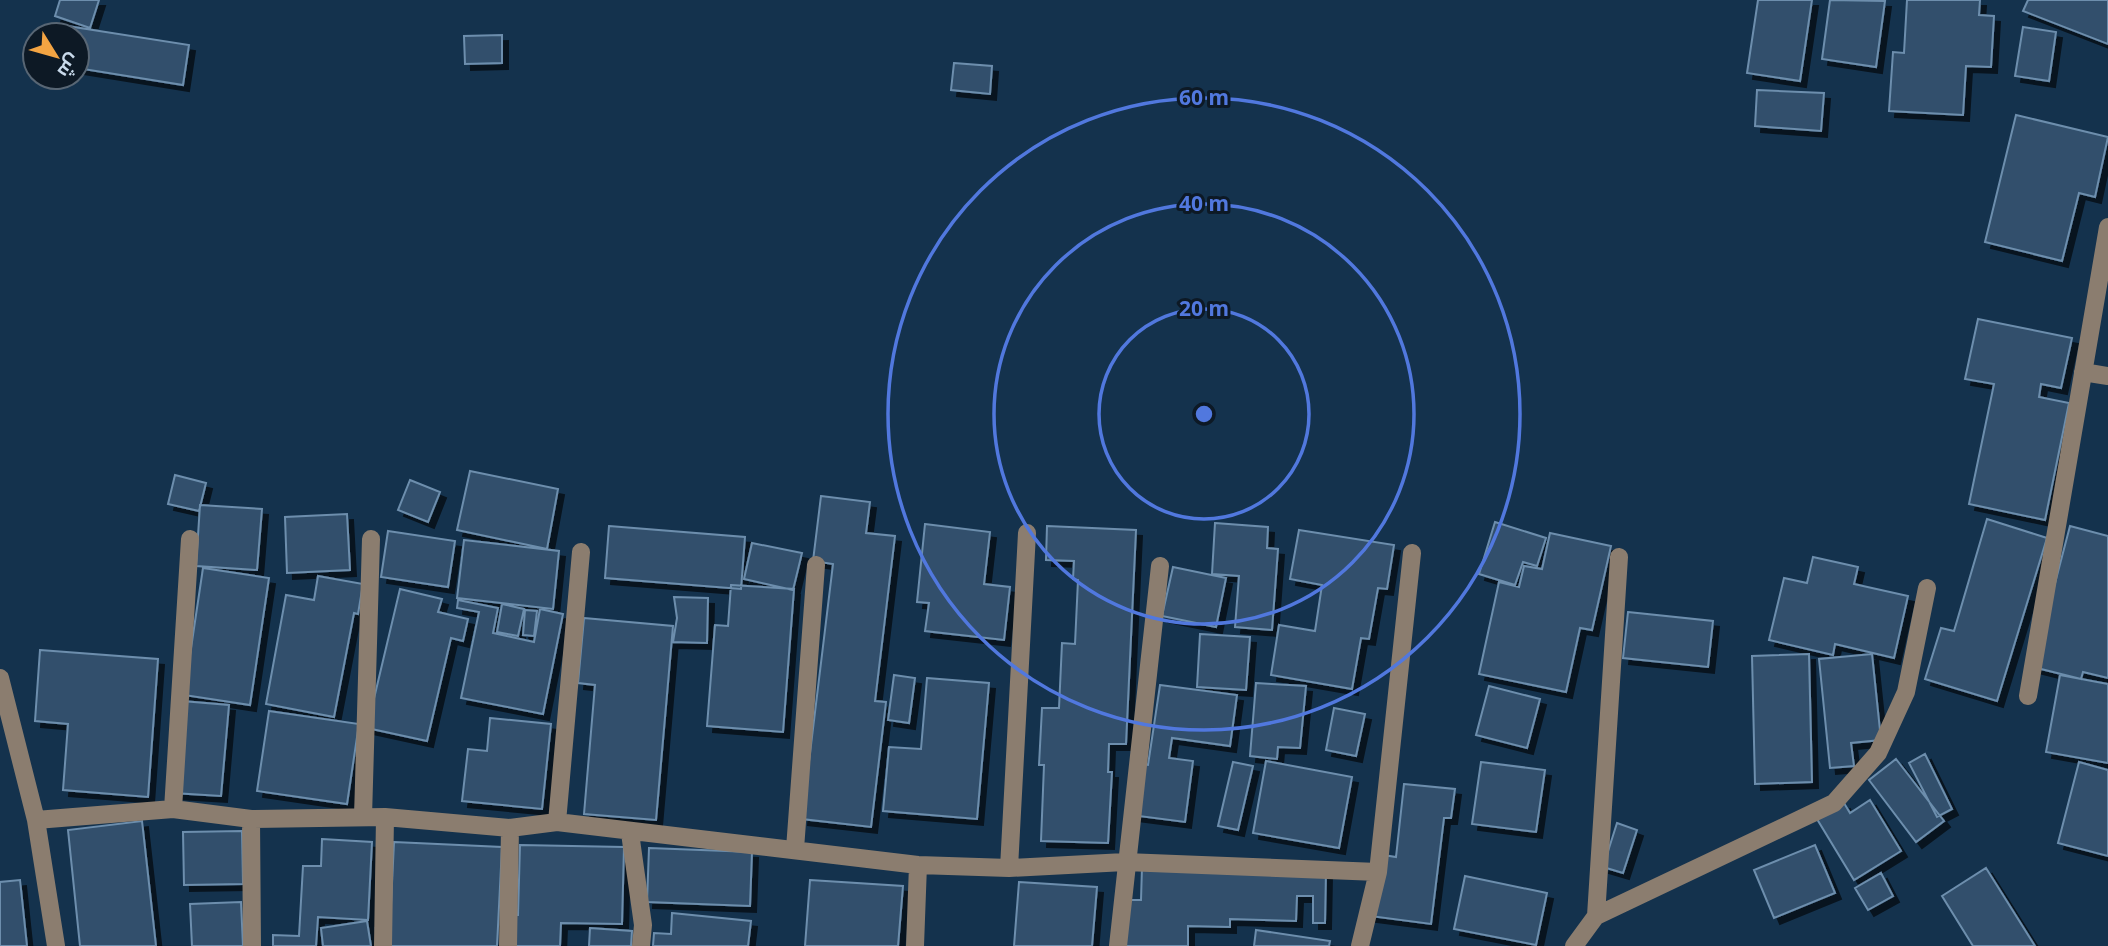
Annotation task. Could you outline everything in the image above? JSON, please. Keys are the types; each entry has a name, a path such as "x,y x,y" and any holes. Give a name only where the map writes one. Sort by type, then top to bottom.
{"street":[{"path":"2028,696 2108,228"},
{"path":"2083,372 2108,376"},
{"path":"1009,868 1027,533"},
{"path":"173,808 190,539"},
{"path":"363,817 371,540"},
{"path":"557,822 581,552"},
{"path":"1360,946 1378,872 1412,553"},
{"path":"1596,916 1619,557"},
{"path":"795,849 816,565"},
{"path":"1118,946 1125,862 1160,566"},
{"path":"1574,946 1596,916 1835,803 1878,753 1906,692 1927,588"},
{"path":"0,678 36,820 56,946"},
{"path":"36,820 173,808 251,819 385,817 510,828 557,822 630,833 795,849 918,865 1009,868 1125,862 1378,872"},
{"path":"383,946 385,817"},
{"path":"251,819 252,946"},
{"path":"508,946 510,828"},
{"path":"630,833 643,925 641,946"},
{"path":"915,946 918,865"}],"building":[{"path":"60,0 99,0 91,25 91,21 70,21 55,16"},
{"path":"1758,0 1812,0 1800,81 1747,73"},
{"path":"1830,0 1885,1 1876,67 1822,59"},
{"path":"1907,0 1980,0 1979,15 1994,16 1991,67 1966,66 1963,115 1889,111 1893,52 1904,53"},
{"path":"2028,0 2108,0 2108,44 2023,11"},
{"path":"2023,27 2056,32 2049,81 2015,76"},
{"path":"91,30 189,45 183,85 91,70"},
{"path":"502,35 502,63 465,64 464,36"},
{"path":"954,63 992,66 990,94 951,90"},
{"path":"1757,90 1824,93 1821,131 1755,126"},
{"path":"2016,115 2108,137 2095,197 2079,193 2062,261 1985,242"},
{"path":"1978,319 2072,338 2061,388 2041,384 2039,397 2069,403 2045,520 1969,504 1994,384 1965,379"},
{"path":"470,471 558,489 547,549 457,530"},
{"path":"175,475 206,483 199,511 168,504"},
{"path":"410,480 440,492 428,522 398,510"},
{"path":"821,496 870,502 866,533 895,536 875,701 886,702 871,827 802,819 833,564 813,561"},
{"path":"200,505 262,509 257,570 196,566"},
{"path":"347,514 350,570 287,573 285,517"},
{"path":"1987,519 2047,538 1997,701 1925,679 1941,628 1954,631"},
{"path":"1495,522 1546,538 1537,566 1523,562 1515,585 1479,574"},
{"path":"1215,523 1268,527 1267,548 1278,549 1272,630 1235,627 1239,576 1212,574"},
{"path":"925,524 990,532 984,584 1010,587 1004,640 925,631 929,603 917,602"},
{"path":"609,526 745,537 741,589 605,578"},
{"path":"1047,526 1136,530 1126,744 1109,744 1108,772 1112,772 1108,843 1041,841 1044,765 1039,765 1042,708 1059,708 1062,643 1075,644 1078,580 1073,579 1074,561 1046,560"},
{"path":"2070,526 2108,536 2108,678 2083,672 2081,679 2033,667"},
{"path":"1299,530 1394,545 1387,589 1378,588 1369,639 1361,638 1352,689 1271,675 1279,625 1315,631 1322,585 1290,579"},
{"path":"388,531 455,541 448,587 381,577"},
{"path":"1550,533 1611,546 1592,630 1580,628 1566,692 1479,674 1499,582 1519,587 1524,566 1542,569"},
{"path":"464,540 559,551 553,609 457,598"},
{"path":"752,543 802,553 793,590 744,579"},
{"path":"1813,557 1858,567 1854,584 1908,596 1894,658 1835,644 1833,655 1769,640 1784,578 1807,583"},
{"path":"1173,567 1226,578 1216,627 1162,616"},
{"path":"203,568 269,578 250,705 184,695"},
{"path":"318,576 363,584 358,614 354,613 334,717 266,704 286,595 314,600"},
{"path":"731,585 794,589 783,732 707,726 715,625 728,626"},
{"path":"400,589 442,599 438,612 468,619 463,641 451,638 427,741 367,728"},
{"path":"674,597 708,598 707,643 673,642 677,618"},
{"path":"458,600 498,608 493,633 534,642 540,609 563,614 543,714 461,698 479,612 457,608"},
{"path":"502,604 524,609 518,636 497,632"},
{"path":"525,610 537,611 534,636 523,635"},
{"path":"1628,612 1713,621 1708,667 1623,658"},
{"path":"584,618 673,626 656,820 584,814 595,685 578,683"},
{"path":"1200,634 1250,637 1246,690 1197,687"},
{"path":"40,650 158,659 148,797 63,790 68,724 35,721"},
{"path":"1809,654 1812,782 1755,784 1752,656"},
{"path":"1872,654 1881,740 1851,743 1854,766 1830,768 1819,659"},
{"path":"894,675 915,678 909,723 888,720"},
{"path":"2060,675 2108,684 2108,763 2046,752"},
{"path":"927,678 989,683 977,819 883,811 889,747 921,749"},
{"path":"1256,683 1306,686 1300,748 1278,747 1277,759 1250,756"},
{"path":"1160,685 1237,695 1230,746 1172,738 1169,758 1193,761 1185,822 1131,815 1139,764 1148,765"},
{"path":"1489,686 1540,699 1527,748 1476,735"},
{"path":"182,701 229,705 221,796 173,793"},
{"path":"1334,708 1365,714 1356,756 1326,750"},
{"path":"269,711 359,724 347,804 257,791"},
{"path":"490,718 551,724 542,809 462,801 468,749 487,751"},
{"path":"1925,754 1952,809 1937,817 1909,763"},
{"path":"1896,759 1944,821 1916,842 1869,780"},
{"path":"1266,761 1352,777 1339,848 1253,833"},
{"path":"1233,762 1253,766 1238,830 1218,826"},
{"path":"1481,762 1545,770 1536,832 1472,824"},
{"path":"2079,762 2108,770 2108,856 2058,843"},
{"path":"1404,784 1455,789 1451,818 1444,818 1431,924 1370,916 1377,854 1396,857"},
{"path":"1870,800 1901,851 1854,880 1817,819 1844,803 1850,813"},
{"path":"142,821 156,946 80,946 68,830"},
{"path":"1617,823 1637,830 1623,873 1603,867"},
{"path":"242,831 243,884 184,885 183,832"},
{"path":"322,839 372,842 368,920 318,917 316,946 273,946 273,935 299,936 303,866 321,866"},
{"path":"394,842 502,847 497,946 389,946"},
{"path":"520,845 624,847 622,924 561,923 560,946 510,946 511,915 518,915"},
{"path":"1815,845 1835,893 1774,918 1754,870"},
{"path":"649,848 752,852 750,906 647,902"},
{"path":"1142,867 1326,871 1325,923 1313,923 1313,896 1297,896 1296,921 1230,919 1230,927 1188,926 1188,946 1121,946 1123,900 1141,900"},
{"path":"1986,868 2035,946 1973,946 1942,896"},
{"path":"1881,873 1893,896 1868,910 1855,888"},
{"path":"1465,876 1547,893 1536,945 1454,929"},
{"path":"20,880 27,946 0,946 0,882"},
{"path":"810,880 903,886 898,946 805,946"},
{"path":"1019,882 1097,887 1092,946 1014,946"},
{"path":"241,902 243,946 192,946 190,904"},
{"path":"672,913 751,921 748,946 653,946 654,933 671,934"},
{"path":"367,921 371,946 323,946 321,928"},
{"path":"590,928 632,931 631,946 589,946"},
{"path":"1256,930 1330,941 1329,946 1254,946"}]}
